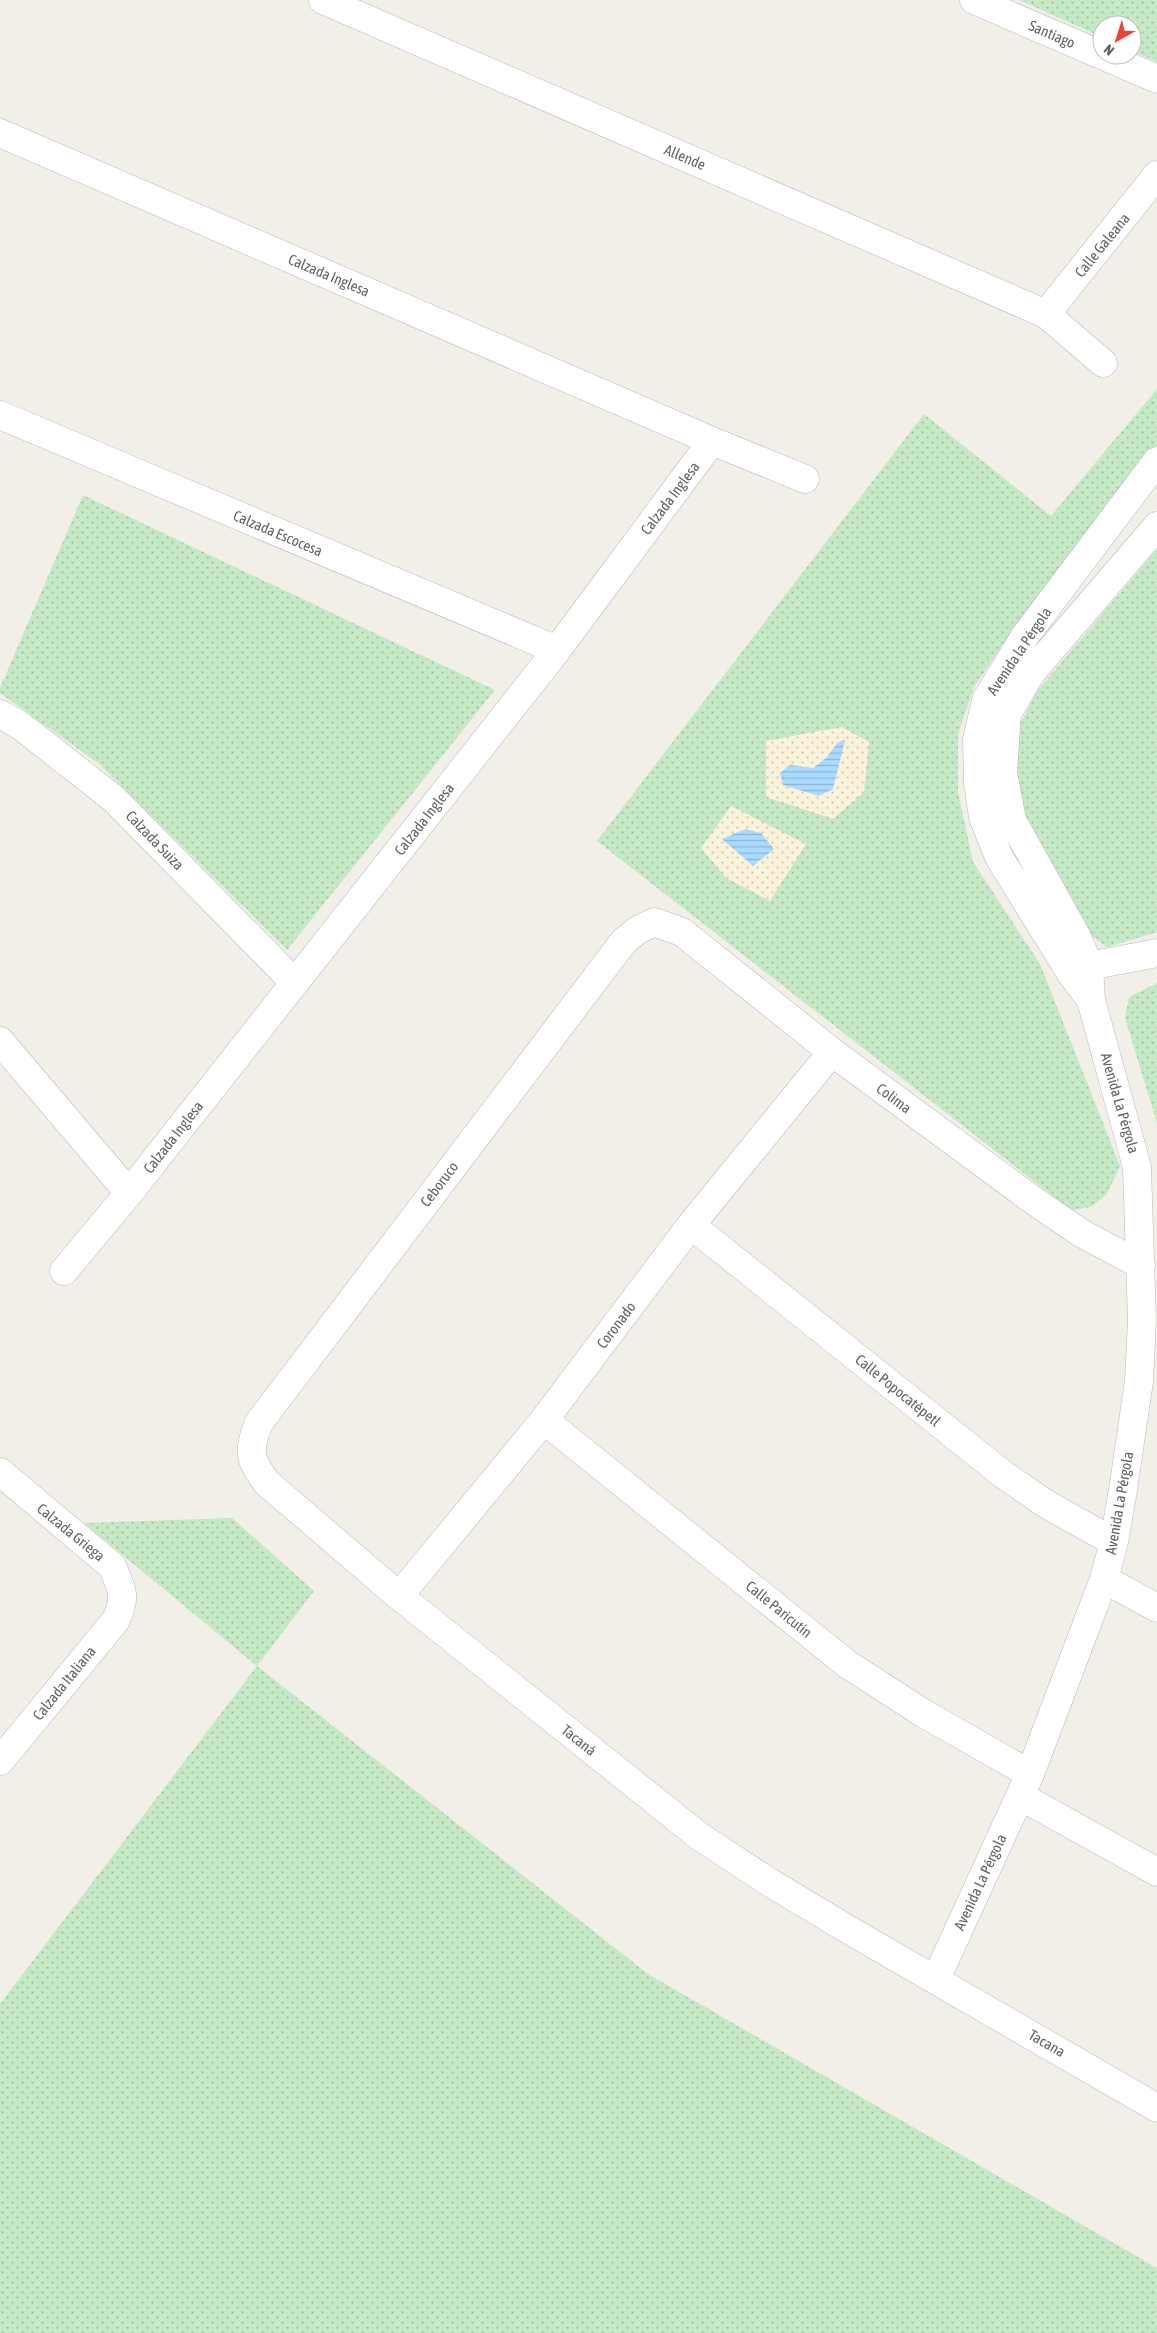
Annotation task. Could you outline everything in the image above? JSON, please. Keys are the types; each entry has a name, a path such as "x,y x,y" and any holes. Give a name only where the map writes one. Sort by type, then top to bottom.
{"street":[{"name":"Allende","path":"323,0 352,6 1046,314 1103,363"},
{"name":"Santiago","path":"974,0 1157,79"},
{"name":"Calzada Inglesa","path":"0,133 712,441 805,479"},
{"name":"Calle Galeana","path":"1046,314 1157,175"},
{"name":"Calzada Escocesa","path":"0,415 557,650"},
{"name":"Calzada Inglesa","path":"64,1271 129,1193 296,984 557,650 712,441"},
{"name":"Avenida la Pérgola","path":"1079,969 999,857 983,816 978,783 977,740 986,700 1025,636 1157,461"},
{"name":"Avenida la Pérgola","path":"1079,969 1077,937 1012,820 1003,773 1007,714 1031,673 1157,526"},
{"name":"Calzada Suiza","path":"0,714 21,726 114,799 296,984"},
{"name":"Colima","path":"654,922 682,932 832,1052 1030,1198 1081,1233 1141,1265"},
{"name":"Ceboruco","path":"252,1463 252,1441 258,1424 624,941 638,930 654,922"},
{"path":"1079,969 1157,953"},
{"name":"Avenida La Pérgola","path":"936,1979 1025,1785 1104,1579 1114,1542 1148,1383 1142,1321 1141,1265 1147,1167 1079,969"},
{"path":"0,1041 129,1193"},
{"name":"Coronado","path":"399,1596 544,1420 692,1225 832,1052"},
{"name":"Calle Popocatépetl","path":"692,1225 1004,1475 1046,1504 1114,1542"},
{"name":"Calle Paricutín","path":"544,1420 848,1664 923,1713 1025,1785 1157,1872"},
{"name":"Tacaná","path":"252,1463 267,1483 399,1596 700,1836 769,1882 936,1979"},
{"name":"Calzada Griega","path":"0,1472 112,1566 119,1582 124,1603"},
{"path":"1104,1579 1157,1608"},
{"name":"Calzada Italiana","path":"0,1761 116,1620 124,1603"},
{"name":"Tacana","path":"936,1979 1157,2108"}],"green space":[{"path":"1019,0 1157,0 1157,62 1142,55 1142,15 1092,15 1092,33"},
{"path":"1157,389 1157,453 1010,634 974,687 958,734 958,792 973,862 1040,964 1120,1166 1107,1194 1091,1207 1071,1210 597,841 924,414 1051,516"},
{"path":"83,495 495,690 287,950 98,763 0,693 0,688"},
{"path":"1157,549 1157,932 1107,947 1091,935 1021,812 1015,776 1020,724 1038,690"},
{"path":"1157,983 1157,1123 1125,1018 1129,997"},
{"path":"232,1518 314,1591 257,1666 84,1523"},
{"path":"257,1666 648,1974 1157,2268 1157,2333 0,2333 0,2004"}],"sand":[{"path":"842,727 869,742 864,792 833,819 766,797 766,741"},
{"path":"731,806 806,844 770,901 726,878 701,848"}],"water":[{"path":"845,740 833,789 819,796 783,785 780,773 790,765 813,768 826,758 838,742"},
{"path":"745,829 761,833 774,849 753,866 722,839"}]}
